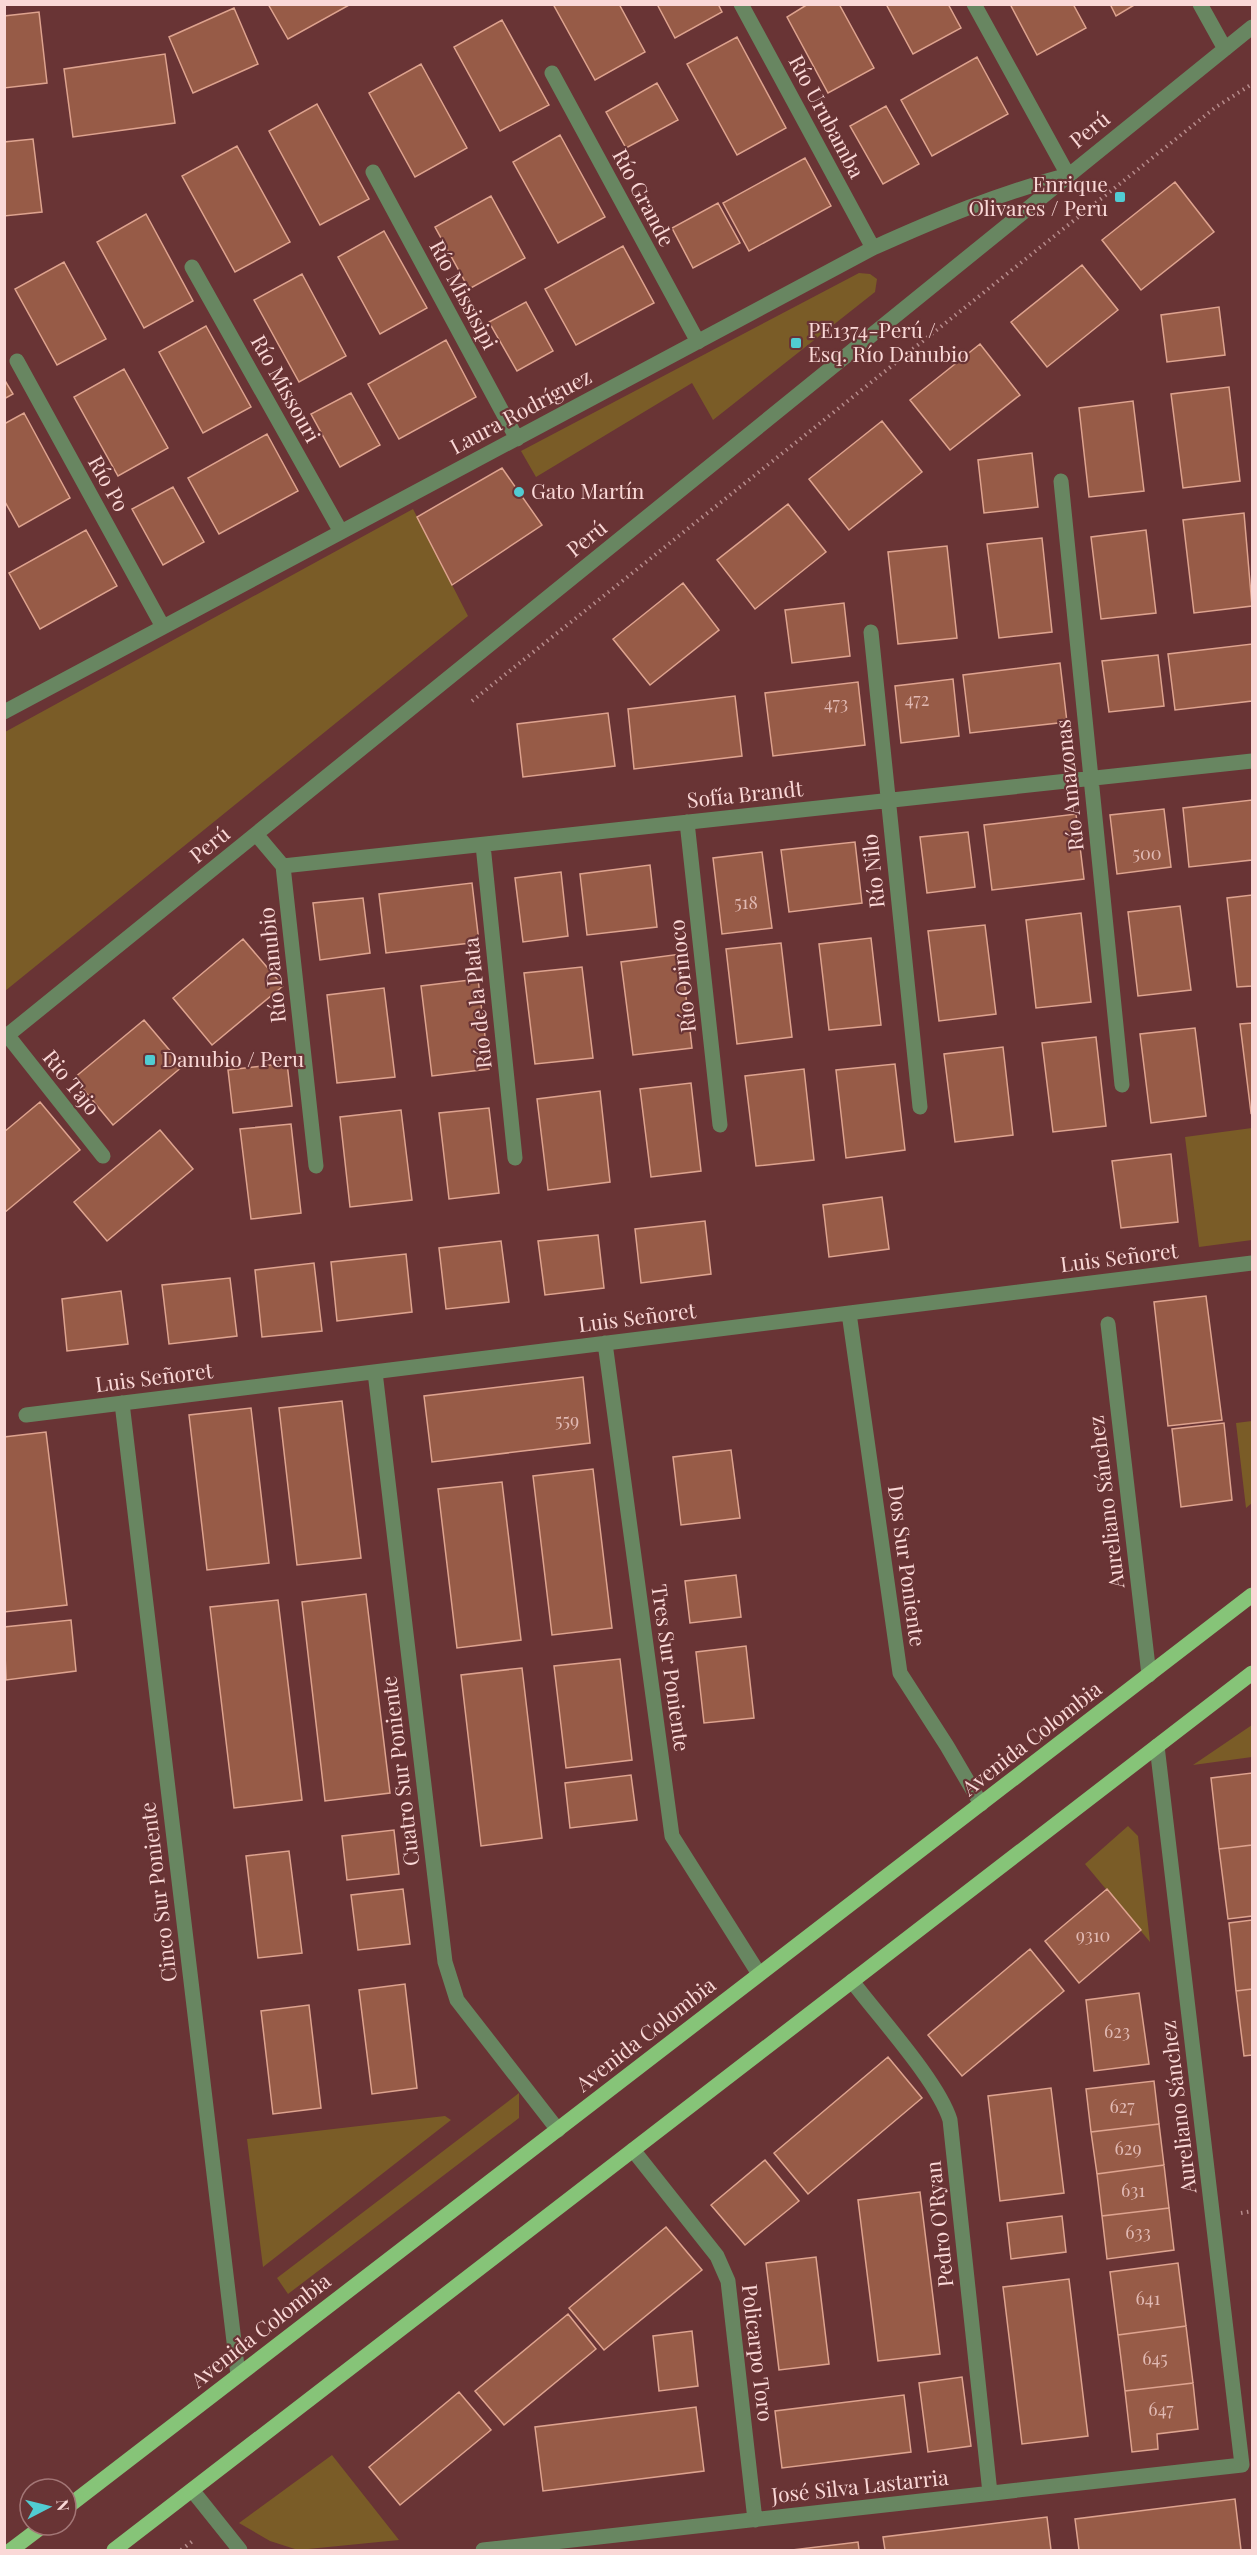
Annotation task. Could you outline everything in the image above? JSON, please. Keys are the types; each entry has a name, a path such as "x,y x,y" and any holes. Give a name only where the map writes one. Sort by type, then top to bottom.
{"main road":[{"name":"Avenida Colombia","path":"78,2499 1252,1595"},
{"path":"114,2550 1252,1673"},
{"path":"11,2550 28,2537"}],"street":[{"name":"Río Urubamba","path":"741,4 873,249"},
{"path":"974,4 1068,175"},
{"path":"1200,4 1225,49"},
{"name":"Perú","path":"6,1037 1252,27"},
{"name":"Río Grande","path":"552,73 698,342"},
{"name":"Río Missisipi","path":"373,172 517,438"},
{"name":"Laura Rodríguez","path":"4,712 873,249 944,216 1020,187 1068,175"},
{"name":"Río Missouri","path":"192,267 341,532"},
{"name":"Río Po","path":"17,361 163,627"},
{"name":"Río Amazonas","path":"1061,481 1122,1085"},
{"name":"Río Nilo","path":"871,632 920,1107"},
{"name":"Sofía Brandt","path":"283,866 1252,761"},
{"name":"Río Orinoco","path":"687,822 720,1125"},
{"path":"256,834 283,866"},
{"name":"Río de la Plata","path":"483,845 515,1158"},
{"name":"Río Danubio","path":"283,866 316,1166"},
{"name":"Rio Tajo","path":"6,1037 103,1156"},
{"name":"Luis Señoret","path":"26,1415 1252,1263"},
{"name":"Dos Sur Poniente","path":"849,1313 900,1673 981,1804"},
{"name":"Aureliano Sánchez","path":"1108,1324 1149,1675"},
{"name":"Tres Sur Poniente","path":"605,1343 672,1836 759,1974"},
{"name":"Cuatro Sur Poniente","path":"375,1372 445,1962 457,2000 558,2130"},
{"name":"Cinco Sur Poniente","path":"122,1403 238,2375"},
{"name":"Aureliano Sánchez","path":"1157,1746 1242,2464"},
{"name":"Pedro O'Ryan","path":"852,1981 934,2088 950,2120 990,2493"},
{"name":"Policarpo Toro","path":"633,2150 717,2256 728,2281 755,2520"},
{"name":"José Silva Lastarria","path":"483,2550 1242,2464"},
{"path":"192,2490 240,2550"}],"path":[{"path":"471,701 1215,107 1252,84"}],"shaded area":[{"path":"859,273 870,274 877,279 875,292 713,420 692,383 536,477 521,451"},
{"path":"413,509 468,616 5,991 5,732"},
{"path":"1252,1128 1252,1240 1199,1247 1185,1137"},
{"path":"1252,1421 1252,1503 1246,1508 1236,1423"},
{"path":"1252,1725 1252,1757 1193,1765"},
{"path":"1128,1826 1138,1836 1150,1942 1085,1864"},
{"path":"519,2093 519,2118 288,2294 277,2278"},
{"path":"445,2116 451,2120 263,2267 247,2139"},
{"path":"332,2455 399,2540 298,2550 270,2541 239,2523"}],"building":[{"path":"268,4 351,4 288,39"},
{"path":"553,4 619,4 645,52 595,80"},
{"path":"657,4 718,4 722,12 675,38"},
{"path":"808,4 839,4 874,68 828,93 787,17"},
{"path":"886,4 948,4 961,28 913,54"},
{"path":"1010,4 1073,4 1086,28 1037,55"},
{"path":"1110,4 1136,4 1116,16"},
{"path":"234,8 258,64 193,93 169,37"},
{"path":"39,12 47,83 4,88 4,16"},
{"path":"502,20 549,105 500,131 454,47"},
{"path":"737,37 786,128 737,155 687,64"},
{"path":"165,54 175,123 73,137 64,69"},
{"path":"977,57 1008,114 932,156 901,100"},
{"path":"421,64 467,148 415,177 369,93"},
{"path":"657,83 678,120 626,148 606,112"},
{"path":"317,104 369,199 320,225 269,131"},
{"path":"886,106 919,164 883,184 850,126"},
{"path":"560,135 605,217 558,243 513,162"},
{"path":"33,139 42,212 4,216 4,142"},
{"path":"237,146 290,242 235,272 182,176"},
{"path":"805,158 831,206 749,251 723,203"},
{"path":"1175,182 1214,232 1141,290 1102,240"},
{"path":"491,196 525,258 469,289 435,227"},
{"path":"718,203 740,243 693,268 672,228"},
{"path":"146,214 193,301 144,328 97,242"},
{"path":"384,231 427,308 380,334 338,257"},
{"path":"623,246 654,303 576,345 545,289"},
{"path":"64,262 106,339 57,365 15,289"},
{"path":"1082,265 1118,310 1047,367 1011,322"},
{"path":"302,274 346,356 299,382 254,300"},
{"path":"526,302 553,351 517,371 489,322"},
{"path":"1219,307 1225,355 1167,362 1161,315"},
{"path":"206,326 251,407 203,433 159,352"},
{"path":"446,340 476,397 399,439 368,384"},
{"path":"980,344 1020,395 950,450 910,400"},
{"path":"124,369 168,448 118,476 74,397"},
{"path":"4,379 13,394 4,399"},
{"path":"1229,387 1240,481 1183,488 1171,394"},
{"path":"351,393 380,445 340,467 311,414"},
{"path":"1133,401 1144,491 1089,497 1079,408"},
{"path":"24,413 70,498 19,527 4,500 4,424"},
{"path":"882,421 922,472 849,530 809,479"},
{"path":"267,434 298,491 219,534 188,478"},
{"path":"1032,453 1038,507 984,513 978,460"},
{"path":"502,468 542,525 452,585 417,517"},
{"path":"173,487 204,542 163,565 132,509"},
{"path":"788,504 826,552 755,609 717,560"},
{"path":"1244,513 1252,606 1194,613 1183,520"},
{"path":"86,530 117,586 40,629 9,573"},
{"path":"1146,530 1156,613 1101,619 1091,537"},
{"path":"1042,538 1052,632 999,638 987,544"},
{"path":"947,546 957,638 898,644 888,552"},
{"path":"683,583 719,630 650,685 613,639"},
{"path":"844,603 850,656 792,663 785,610"},
{"path":"1252,644 1252,701 1175,710 1168,654"},
{"path":"1158,655 1164,706 1109,712 1102,661"},
{"path":"1060,663 1067,722 970,733 963,675"},
{"path":"953,679 959,736 901,743 895,686"},
{"path":"858,682 865,745 773,756 765,693"},
{"path":"735,696 742,756 634,769 628,709"},
{"path":"608,713 615,766 523,777 517,724"},
{"path":"1252,800 1252,860 1189,867 1183,808"},
{"path":"1164,809 1171,867 1117,874 1110,815"},
{"path":"1076,814 1084,879 992,890 984,825"},
{"path":"968,832 975,887 927,893 920,837"},
{"path":"855,842 862,903 789,912 781,850"},
{"path":"762,852 772,928 722,934 713,858"},
{"path":"650,865 657,927 587,935 580,874"},
{"path":"561,872 568,936 523,942 515,878"},
{"path":"472,883 479,942 386,953 379,894"},
{"path":"1252,895 1252,986 1237,987 1227,898"},
{"path":"363,898 370,953 320,960 313,903"},
{"path":"1180,906 1191,990 1138,996 1128,912"},
{"path":"1081,913 1091,1002 1036,1008 1026,920"},
{"path":"985,925 996,1014 939,1021 928,931"},
{"path":"871,938 881,1025 829,1030 819,944"},
{"path":"243,939 283,986 212,1045 173,998"},
{"path":"781,943 792,1037 737,1044 726,949"},
{"path":"681,954 692,1048 633,1055 621,962"},
{"path":"582,967 593,1058 535,1064 524,973"},
{"path":"478,979 489,1069 432,1076 421,986"},
{"path":"384,988 395,1077 337,1083 327,995"},
{"path":"144,1020 183,1066 113,1125 74,1078"},
{"path":"1252,1023 1252,1112 1251,1113 1240,1024"},
{"path":"1195,1028 1206,1116 1151,1123 1140,1034"},
{"path":"1096,1037 1106,1126 1053,1132 1042,1043"},
{"path":"1003,1047 1013,1135 955,1142 944,1054"},
{"path":"287,1063 292,1106 233,1113 228,1070"},
{"path":"895,1064 905,1150 846,1158 836,1070"},
{"path":"804,1069 814,1160 756,1166 745,1076"},
{"path":"691,1083 701,1171 651,1177 640,1089"},
{"path":"600,1091 610,1182 548,1190 537,1099"},
{"path":"40,1102 80,1150 4,1213 4,1132"},
{"path":"489,1108 499,1193 449,1199 439,1113"},
{"path":"401,1110 412,1200 350,1207 340,1117"},
{"path":"291,1124 301,1213 251,1219 240,1129"},
{"path":"160,1130 193,1169 107,1241 74,1202"},
{"path":"1171,1154 1178,1222 1121,1228 1112,1161"},
{"path":"882,1197 889,1249 829,1257 823,1205"},
{"path":"705,1221 711,1274 641,1283 635,1229"},
{"path":"598,1235 604,1288 545,1295 538,1241"},
{"path":"501,1241 509,1302 446,1309 439,1248"},
{"path":"406,1254 412,1312 337,1321 331,1262"},
{"path":"314,1263 322,1331 262,1337 255,1270"},
{"path":"230,1278 237,1336 169,1344 162,1285"},
{"path":"121,1291 128,1344 67,1351 62,1299"},
{"path":"1206,1296 1222,1420 1168,1426 1154,1302"},
{"path":"583,1377 590,1443 432,1462 424,1396"},
{"path":"342,1401 361,1558 297,1565 279,1408"},
{"path":"251,1408 269,1563 207,1570 189,1415"},
{"path":"1224,1423 1232,1500 1181,1507 1172,1429"},
{"path":"46,1432 67,1605 4,1612 4,1437"},
{"path":"731,1450 740,1518 681,1525 673,1457"},
{"path":"593,1469 612,1628 552,1635 533,1476"},
{"path":"502,1482 521,1640 457,1648 438,1489"},
{"path":"736,1575 741,1617 690,1623 685,1581"},
{"path":"366,1594 390,1793 325,1801 302,1602"},
{"path":"278,1600 302,1800 234,1808 210,1607"},
{"path":"71,1620 76,1671 6,1680 4,1627"},
{"path":"746,1646 754,1718 704,1723 696,1652"},
{"path":"620,1659 632,1760 566,1768 554,1666"},
{"path":"522,1668 542,1838 481,1846 461,1675"},
{"path":"1252,1773 1252,1845 1219,1849 1211,1778"},
{"path":"631,1775 637,1820 570,1828 565,1783"},
{"path":"394,1830 399,1874 347,1880 342,1836"},
{"path":"1252,1845 1252,1916 1228,1919 1219,1849"},
{"path":"289,1851 302,1953 258,1958 246,1856"},
{"path":"403,1889 410,1944 358,1950 351,1895"},
{"path":"1107,1889 1141,1930 1079,1983 1045,1941"},
{"path":"1252,1920 1252,1989 1236,1991 1229,1923"},
{"path":"1030,1949 1064,1991 962,2076 928,2035"},
{"path":"405,1984 417,2088 372,2094 359,1990"},
{"path":"1252,1989 1252,2055 1244,2056 1236,1991"},
{"path":"1139,1993 1149,2064 1094,2071 1086,2000"},
{"path":"309,2005 321,2108 273,2114 261,2011"},
{"path":"888,2057 922,2098 808,2194 774,2153"},
{"path":"1154,2081 1159,2124 1091,2132 1086,2089"},
{"path":"1051,2088 1064,2193 1000,2201 988,2096"},
{"path":"1159,2124 1164,2165 1097,2174 1091,2132"},
{"path":"765,2160 799,2201 745,2245 711,2205"},
{"path":"1164,2165 1169,2208 1102,2216 1097,2174"},
{"path":"920,2192 940,2354 878,2361 858,2200"},
{"path":"1169,2208 1174,2250 1107,2259 1102,2216"},
{"path":"1062,2216 1066,2252 1011,2259 1007,2223"},
{"path":"666,2227 702,2270 604,2350 569,2308"},
{"path":"816,2257 829,2364 779,2370 766,2263"},
{"path":"1178,2263 1186,2326 1118,2335 1110,2272"},
{"path":"1069,2279 1088,2436 1022,2444 1003,2287"},
{"path":"568,2314 596,2349 504,2425 475,2391"},
{"path":"1186,2326 1193,2383 1125,2391 1118,2335"},
{"path":"692,2331 698,2386 659,2391 653,2336"},
{"path":"962,2377 971,2446 928,2452 919,2383"},
{"path":"1193,2383 1198,2429 1157,2434 1158,2449 1132,2452 1125,2391"},
{"path":"459,2392 491,2430 400,2505 369,2467"},
{"path":"904,2395 911,2452 782,2468 775,2411"},
{"path":"696,2407 704,2471 543,2491 535,2427"},
{"path":"1235,2499 1241,2550 1079,2550 1075,2519"},
{"path":"1047,2517 1051,2550 885,2550 883,2537"},
{"path":"858,2542 859,2550 792,2550"}],"place":[{"name":"Enrique Olivares / Peru","path":"1120,197"},
{"name":"PE1374-Perú / Esq. Río Danubio","path":"796,343"},
{"name":"Gato Martín","path":"519,492"},
{"name":"Danubio / Peru","path":"150,1060"}]}
